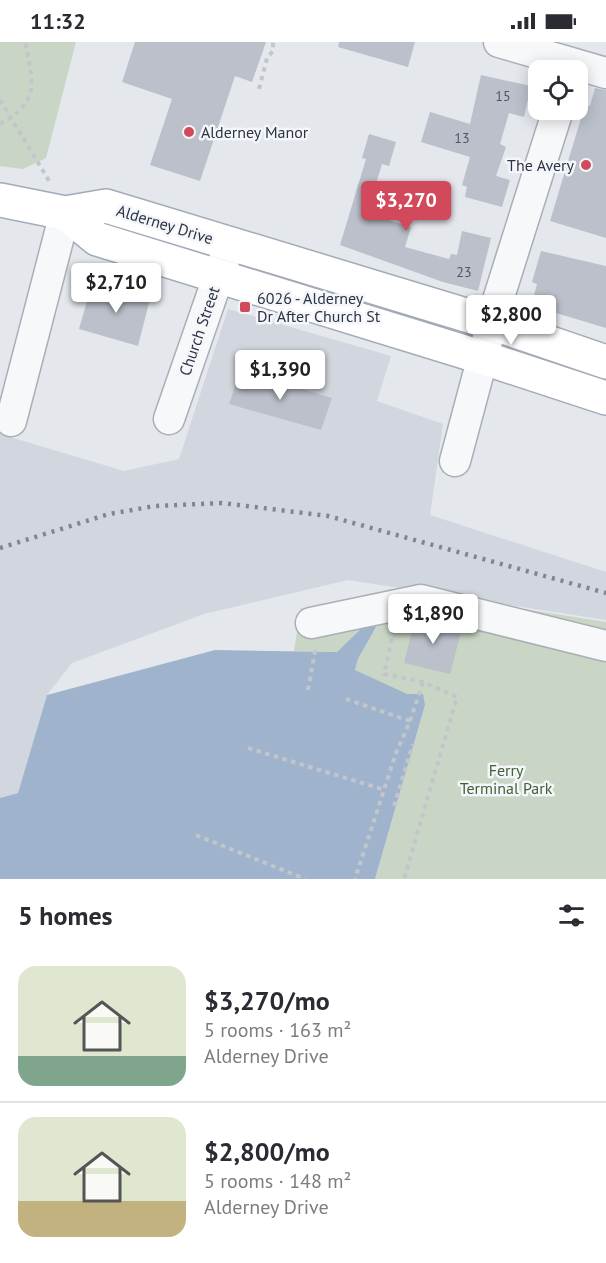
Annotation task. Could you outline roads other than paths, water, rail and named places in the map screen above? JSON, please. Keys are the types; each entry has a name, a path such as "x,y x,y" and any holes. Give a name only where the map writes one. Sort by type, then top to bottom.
{"main road":[{"path":"0,200 65,213"},
{"name":"Alderney Drive","path":"65,213 105,206 492,323 606,362"},
{"name":"Alderney Drive","path":"65,213 97,239 484,357 606,398"}],"street":[{"path":"499,42 574,59 606,73"},
{"path":"455,461 492,323 555,120"},
{"path":"11,421 65,213"},
{"name":"Church Street","path":"169,419 230,243"},
{"path":"313,637 399,604 421,600 606,646"}],"water":[{"path":"368,622 376,627 358,659 355,670 407,694 423,694 425,705 375,879 0,879 0,798 18,793 47,695 215,650 337,652"}],"railway":[{"path":"0,548 109,514 155,506 222,503 328,516 606,593"}],"place":[{"name":"Alderney Manor","path":"189,132"},
{"name":"The Avery","path":"586,165"},
{"name":"6026 - Alderney Dr After Church St","path":"245,307"}],"park label":[{"name":"Ferry Terminal Park","path":"506,779"}]}
